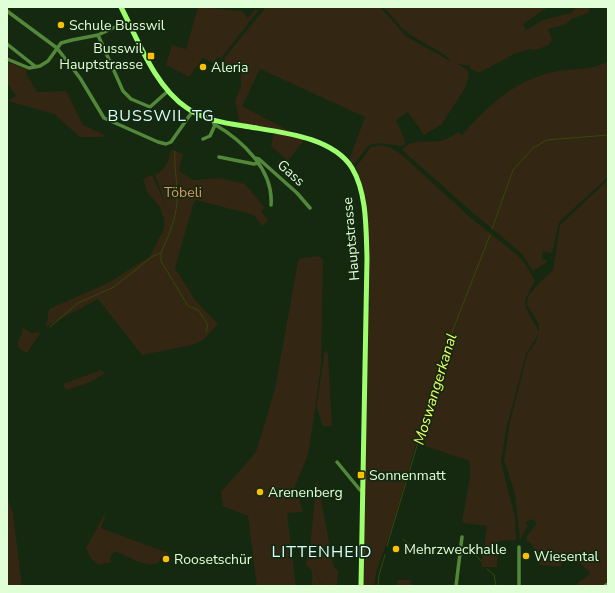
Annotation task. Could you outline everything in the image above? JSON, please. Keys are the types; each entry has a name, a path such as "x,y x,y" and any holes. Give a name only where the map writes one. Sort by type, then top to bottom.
{"street":[{"name":"Hauptstrasse","path":"121,7 158,77 168,91 192,112 214,123 286,134 311,140 341,155 355,174 364,210 367,258 361,586"},
{"path":"7,11 57,48 80,78 101,114 109,121 166,144 171,142 192,112"},
{"path":"7,59 22,66 36,67 48,61 61,43 98,35 128,21"},
{"path":"98,35 120,86 127,96 150,107 168,91"},
{"path":"7,44 36,67"},
{"path":"203,139 210,136 214,123 236,138 258,163 271,189 271,205"},
{"path":"219,157 254,164 258,163"},
{"name":"Gass","path":"254,158 259,159 291,187 310,208"},
{"path":"336,462 360,490 363,491"},
{"path":"456,586 462,537"},
{"path":"519,547 519,586"}],"green space":[{"path":"198,7 242,11 248,18 255,9 259,10 221,58 218,57 213,63 203,58 189,77 166,65 172,45 186,49"},
{"path":"266,7 380,7 407,37 452,62 448,57 408,33 382,7 548,7 523,24 526,30 543,20 571,13 576,7 590,8 588,13 572,19 565,25 548,29 552,40 549,45 536,50 529,49 514,54 479,73 469,68 471,66 458,64 468,70 469,77 464,90 441,125 424,135 408,112 396,120 406,143 401,146 379,143 369,145 355,163 351,163 349,160 365,117 260,69 242,106 295,134 240,123 235,101 241,87 241,70 222,65 226,56"},
{"path":"7,62 27,69 26,73 37,92 66,91 83,125 105,135 103,137 80,137 54,114 8,101 16,96 7,83"},
{"path":"608,62 608,177 559,222 552,253 543,252 542,259 547,260 546,263 533,271 521,253 402,150 406,146 416,142 444,140 458,132 462,135 479,116 498,99 530,79 548,73 594,67"},
{"path":"274,133 304,140 288,161 271,146"},
{"path":"382,145 392,148 401,154 471,218 524,262 535,280 525,300 526,308 539,332 539,325 527,305 528,296 553,270 560,225 608,180 608,583 604,586 577,586 578,582 587,577 590,573 581,564 570,560 564,563 562,562 561,567 540,565 532,544 527,541 526,537 537,523 531,519 526,523 528,526 520,540 515,494 504,460 510,422 527,355 536,342 538,335 526,354 506,430 501,462 515,517 516,540 498,541 497,567 481,567 487,526 462,523 470,476 470,461 416,443 393,525 377,569 374,586 362,586 368,308 371,305 369,302 367,221 362,185 356,167 371,147"},
{"name":"Töbeli","path":"172,150 183,154 179,171 193,180 220,178 245,184 265,208 261,211 268,220 262,226 254,215 196,200 193,205 175,268 196,301 218,324 203,340 192,345 142,355 98,299 46,327 49,309 110,282 150,256 164,229 164,219 159,206 147,192 143,179 152,175 166,205 155,175 166,165"},
{"path":"319,256 323,260 321,365 308,455 295,486 303,512 287,513 296,586 257,586 248,516 223,506 221,492 256,452 275,389 298,261 301,258"},
{"path":"22,327 31,333 41,332 27,353 18,348"},
{"path":"325,349 328,355 332,426 323,426 317,409"},
{"path":"101,370 106,373 88,383 66,390 63,384"},
{"path":"317,478 334,568 338,570 337,586 322,586 315,571 321,586 312,586 312,571 306,564 310,547"},
{"path":"7,496 13,513 22,586 7,586"},
{"path":"104,515 105,517 101,528 168,553 169,556 160,558 159,563 147,564 115,552 112,554 110,559 112,562 98,565 90,557 86,548"},
{"path":"397,580 411,580 411,586 398,586"}],"waterway":[{"name":"Moswangerkanal","path":"492,229 513,170 533,148 547,140 608,135"},
{"path":"50,327 78,303 114,287 153,256 161,253 176,210 177,194 175,151"},
{"name":"Moswangerkanal","path":"387,546 447,345 490,235"},
{"path":"161,253 161,261 188,306 198,310 205,320 208,326 206,332"},
{"path":"403,539 411,546 458,549"},
{"path":"462,550 476,555 481,561"},
{"path":"378,586 379,575 385,555"},
{"path":"487,569 494,575 496,586"}],"place":[{"name":"Schule Busswil","path":"61,25"},
{"name":"Busswil Hauptstrasse","path":"151,56"},
{"name":"Aleria","path":"203,67"},
{"name":"Sonnenmatt","path":"361,475"},
{"name":"Arenenberg","path":"260,492"},
{"name":"Mehrzweckhalle","path":"396,549"},
{"name":"Wiesental","path":"526,556"},
{"name":"Roosetschür","path":"166,559"}],"district":[{"name":"BUSSWIL TG","path":"161,116"},
{"name":"LITTENHEID","path":"322,552"}]}
